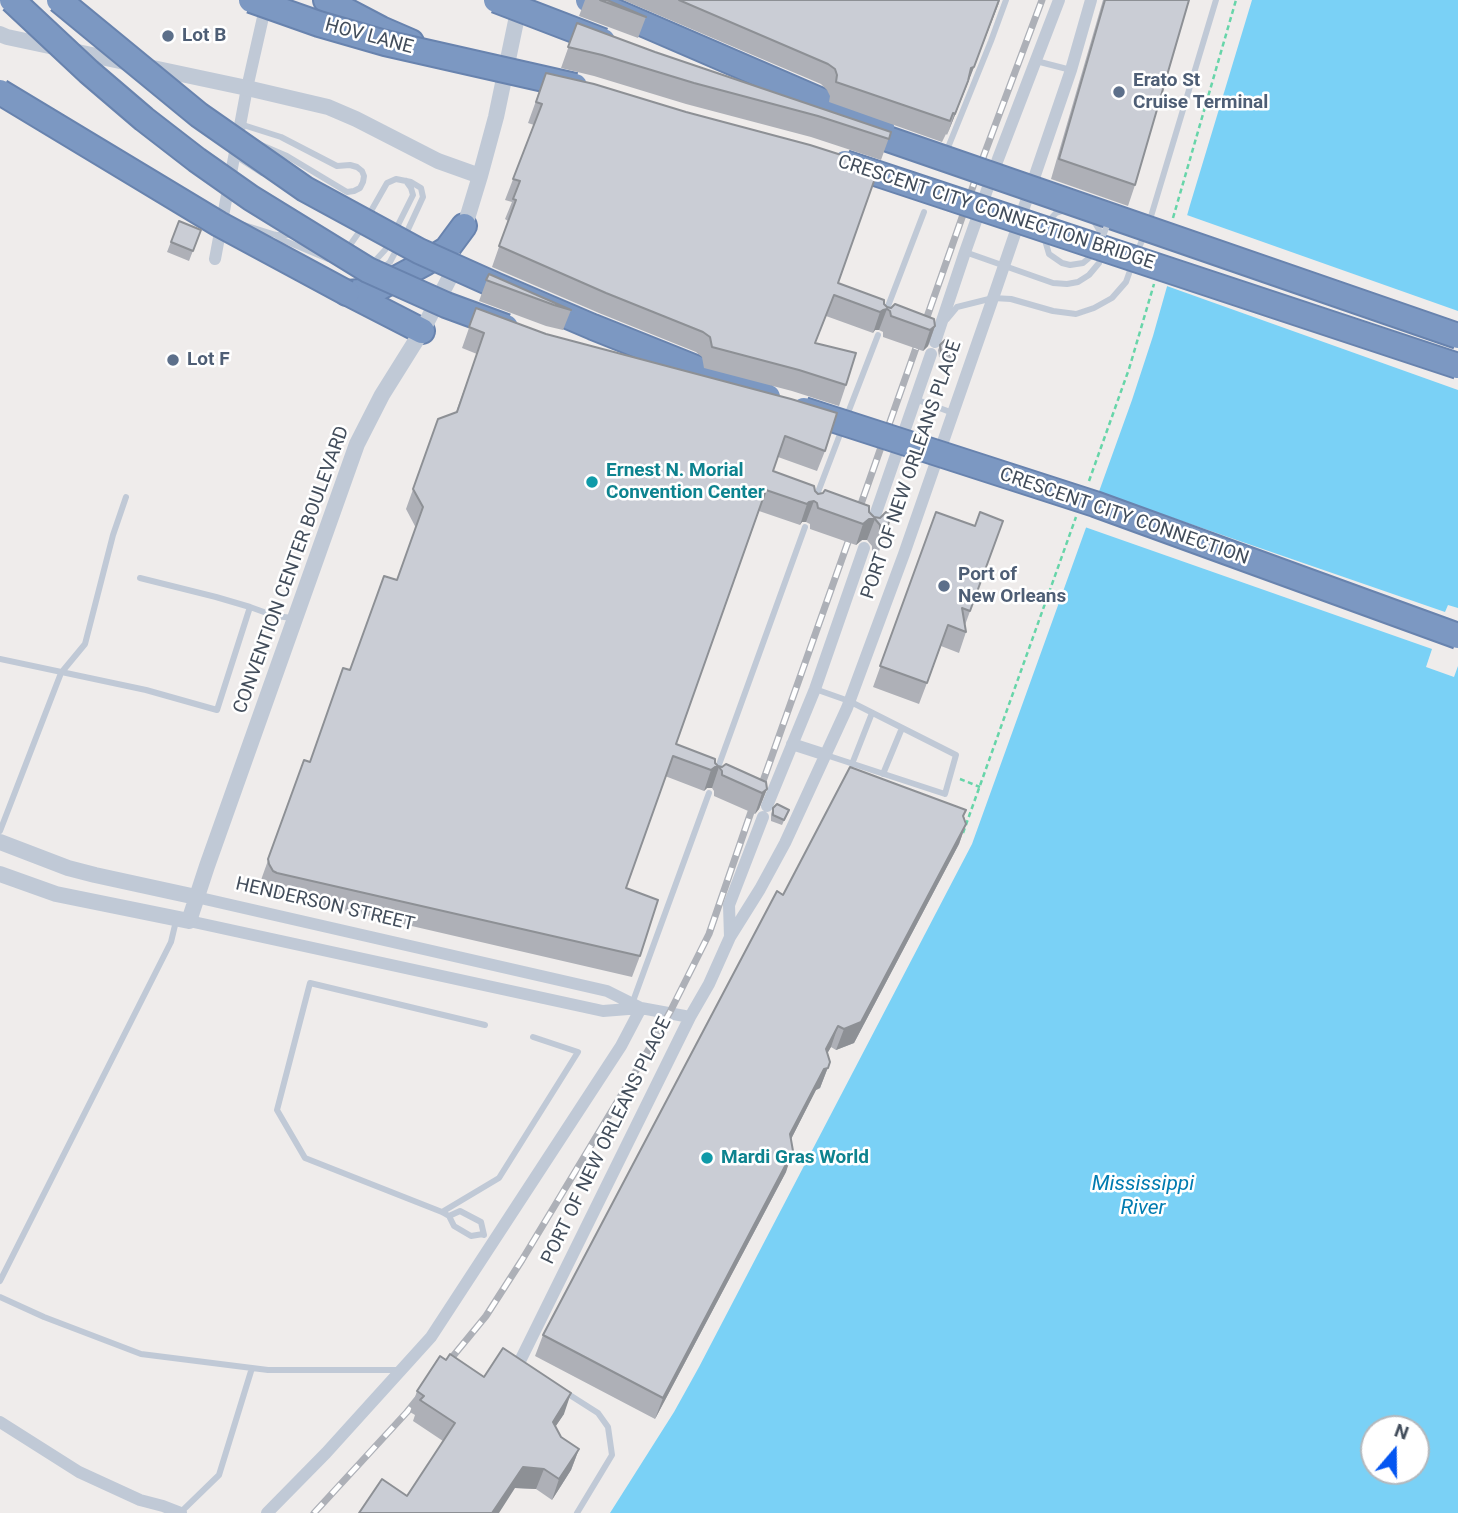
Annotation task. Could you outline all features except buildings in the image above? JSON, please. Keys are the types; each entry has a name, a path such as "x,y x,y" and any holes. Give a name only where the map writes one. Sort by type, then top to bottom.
{"highway":[{"path":"12,0 144,119 251,198 368,270 446,305 530,336"},
{"path":"60,0 199,115 305,189 419,251 497,286 788,405"},
{"name":"HOV LANE","path":"251,0 385,43 447,56"},
{"path":"326,0 381,29 447,56 603,94"},
{"path":"496,0 626,49"},
{"path":"588,0 999,177"},
{"path":"718,81 1458,336"},
{"path":"0,92 219,225 422,331"},
{"name":"CRESCENT CITY CONNECTION BRIDGE","path":"820,155 1458,366"},
{"path":"347,293 373,290 416,268 447,249 464,226"},
{"path":"607,357 788,405"},
{"name":"CRESCENT CITY CONNECTION","path":"788,405 1095,504 1458,636"}],"street":[{"path":"215,259 237,137 267,0"},
{"name":"CONVENTION CENTER BOULEVARD","path":"183,920 196,897 358,444 382,395 422,331 450,277 496,117 521,0"},
{"name":"PORT OF NEW ORLEANS PLACE","path":"870,530 965,251 1059,0"},
{"name":"PORT OF NEW ORLEANS PLACE","path":"525,1366 690,1017 709,984 730,937 785,843 849,701 904,554 1003,265 1027,209 1091,0"},
{"path":"0,34 328,107 356,118 438,161 480,176"},
{"name":"PORT OF NEW ORLEANS PLACE","path":"730,937 729,905 815,689 864,548"},
{"path":"793,744 826,755"},
{"name":"HENDERSON STREET","path":"0,842 77,870 607,990 637,1006 690,1017"},
{"name":"HENDERSON STREET","path":"0,874 56,894 603,1011 637,1006"},
{"path":"509,990 513,969"},
{"path":"267,1513 326,1453 431,1337 488,1238 621,1046 637,1006"},
{"path":"0,1422 89,1477 139,1500 180,1513"}],"lane":[{"path":"947,150 1006,0"},
{"path":"940,327 957,307 993,298 1011,299 1053,311 1076,314 1112,299 1126,282 1152,216 1216,0"},
{"path":"1036,61 1071,70"},
{"path":"237,137 287,156 347,192 360,188 363,182 364,176 357,167 337,166 281,137 240,124"},
{"path":"234,155 267,177"},
{"path":"230,175 340,245 354,241 387,183 396,179 411,182 421,188 423,197 390,262 379,272 361,272 350,268"},
{"path":"222,219 276,235 289,235 365,265 373,263 385,250 413,195 405,181"},
{"path":"288,187 336,201 367,218"},
{"path":"1041,199 1061,187"},
{"path":"965,251 1053,283 1078,282 1089,275 1099,263 1105,246 1104,236 1097,225 1094,219 1084,212 1069,209 1056,213 1047,224 1044,240 1049,254 1062,263 1078,265 1094,255 1099,246 1102,238 1107,227 1111,216 1116,205"},
{"path":"882,323 924,212"},
{"path":"276,235 282,240 339,263"},
{"path":"812,509 878,334"},
{"path":"915,399 953,413"},
{"path":"0,831 61,673 85,644 113,535 126,497"},
{"path":"713,782 806,527"},
{"path":"140,578 275,616 295,619"},
{"path":"0,659 146,690 217,710 250,607"},
{"path":"815,689 849,701 956,755 945,794 826,755"},
{"path":"852,764 872,713"},
{"path":"883,774 902,728"},
{"path":"637,1006 709,793"},
{"path":"0,1281 183,920"},
{"path":"485,1025 310,983 277,1110 305,1158 445,1214 454,1226 471,1236 488,1238"},
{"path":"445,1214 499,1178 578,1052 533,1037"},
{"path":"445,1214 460,1211 481,1222 488,1238"},
{"path":"0,1297 141,1354 268,1370 401,1370"},
{"path":"180,1513 219,1475 252,1368"},
{"path":"553,1384 598,1413 608,1427 612,1455 577,1513"}],"path":[{"path":"1172,223 1236,0"},
{"path":"1088,484 1129,369 1156,276"},
{"path":"963,833 1079,510"},
{"path":"950,775 980,787"}],"water":[{"name":"Mississippi River","path":"1252,0 1458,0 1458,1513 610,1513 699,1367 972,844 1153,336"}],"pier":[{"path":"1184,214 1458,311 1458,390 1164,285"},
{"path":"1095,491 1445,612 1448,605 1458,608 1458,666 1454,677 1426,667 1432,649 1082,526"}],"railway":[{"path":"921,334 1042,0"},
{"path":"855,521 916,348"},
{"path":"757,798 848,542"},
{"path":"440,1372 486,1316 522,1260 670,1012 709,934 751,812"},
{"path":"314,1513 424,1391"}],"place":[{"name":"Lot B","path":"168,36"},
{"name":"Erato St Cruise Terminal","path":"1119,92"},
{"name":"Lot F","path":"173,360"},
{"name":"Ernest N. Morial Convention Center","path":"592,482"},
{"name":"Port of New Orleans","path":"944,586"},
{"name":"Mardi Gras World","path":"707,1158"}]}
